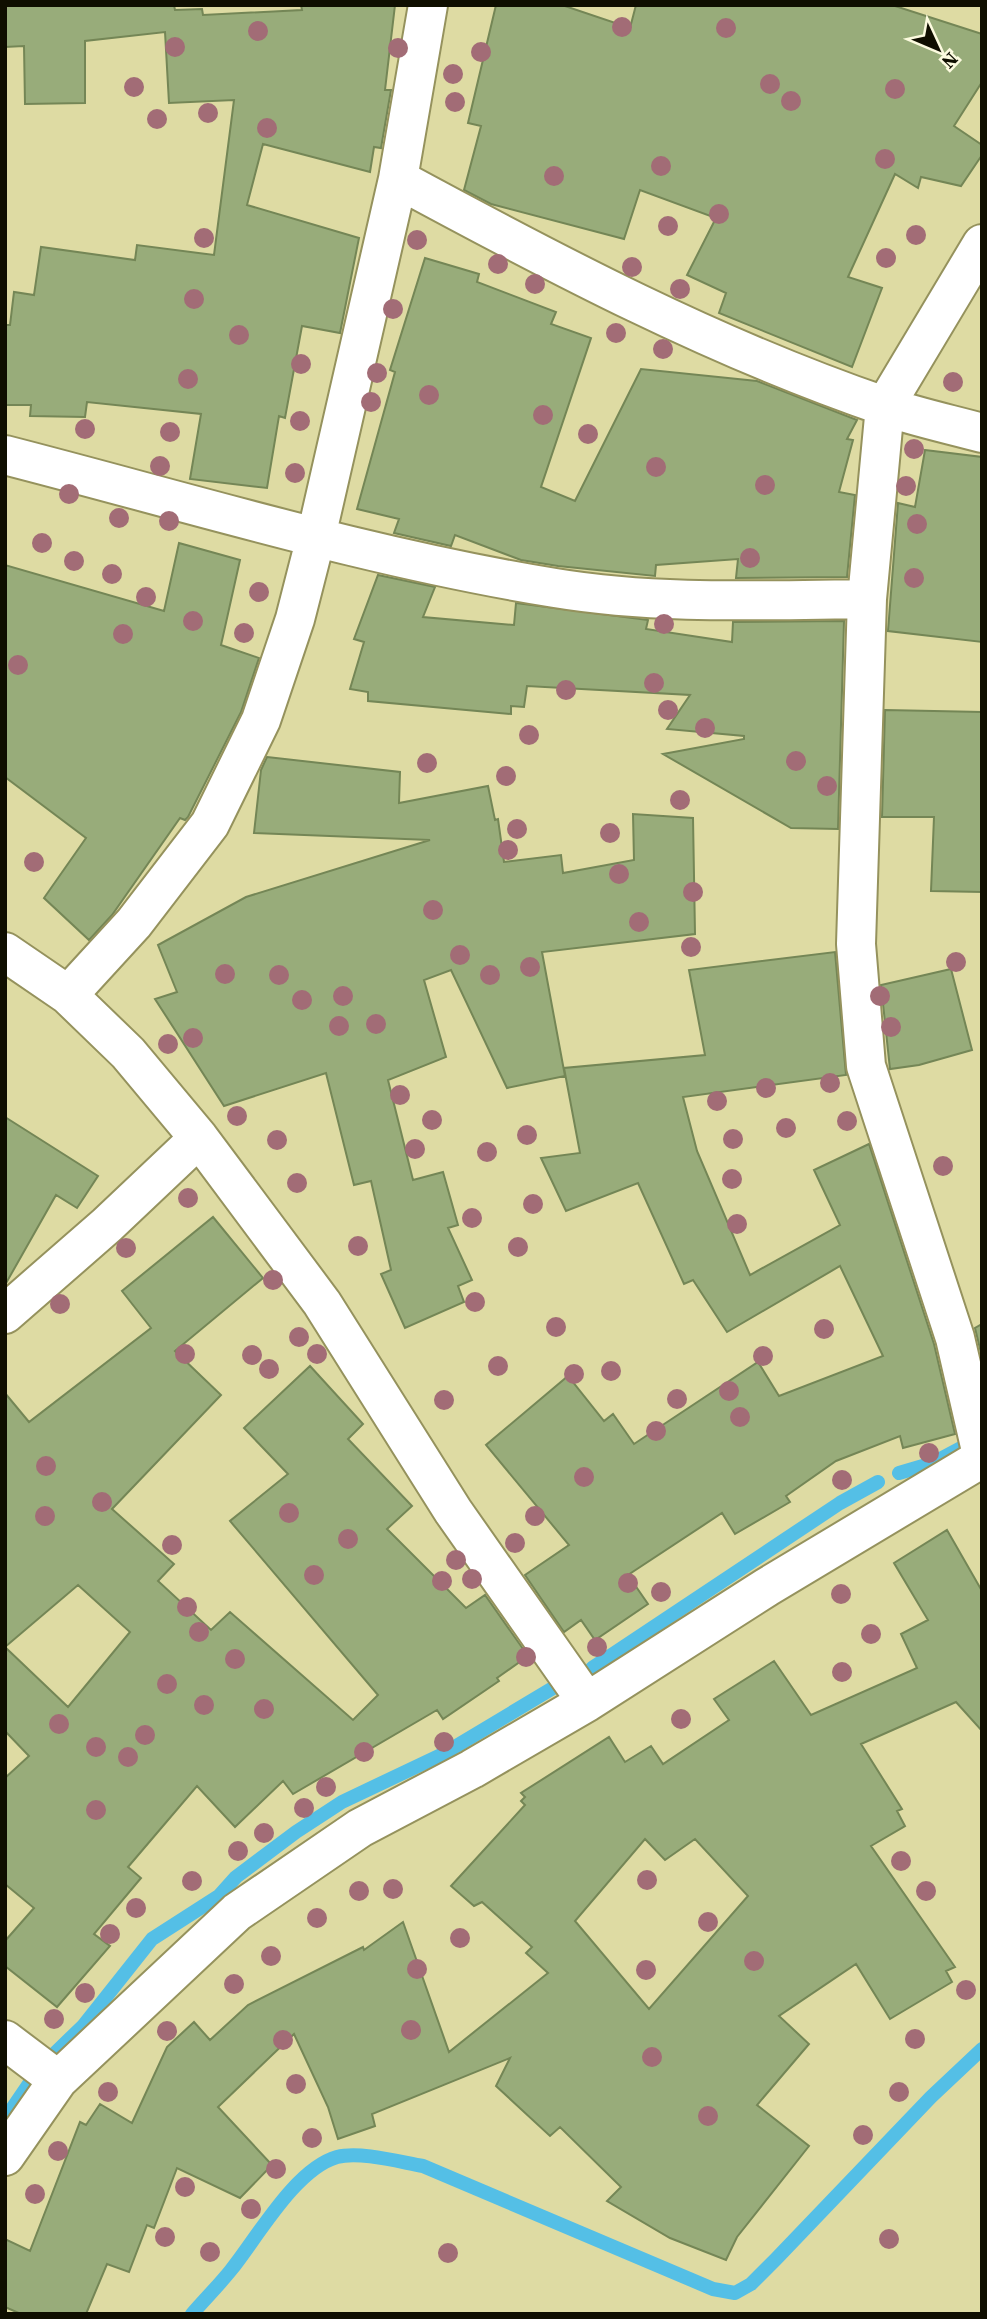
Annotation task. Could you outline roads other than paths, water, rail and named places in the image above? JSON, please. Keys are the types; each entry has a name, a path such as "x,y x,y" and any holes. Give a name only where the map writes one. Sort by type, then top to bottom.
{"street":[{"path":"68,995 134,923 211,824 261,720 295,619 316,537 398,179 428,5"},
{"path":"398,179 580,277 718,339 885,406 982,433"},
{"path":"5,2155 58,2080 237,1912 360,1828 472,1769 587,1702 767,1587 982,1457 955,1338 866,1066 856,944 867,599 885,406 982,244"},
{"path":"5,454 316,537 557,589 691,600 867,599"},
{"path":"5,952 68,995 128,1053 199,1138 322,1303 453,1511 587,1702"},
{"path":"5,1314 107,1225 199,1138"},
{"path":"5,2040 58,2080"}],"waterway":[{"path":"899,1473 933,1463 978,1439"},
{"path":"592,1668 840,1503 878,1482"},
{"path":"53,2055 83,2026 152,1939 219,1896 236,1877 296,1832 342,1802 443,1754 558,1685"},
{"path":"192,2314 231,2270 278,2206 306,2175 337,2157 357,2155 423,2166 713,2289 735,2293 751,2284 931,2097 982,2049"},
{"path":"5,2119 31,2081"}]}
